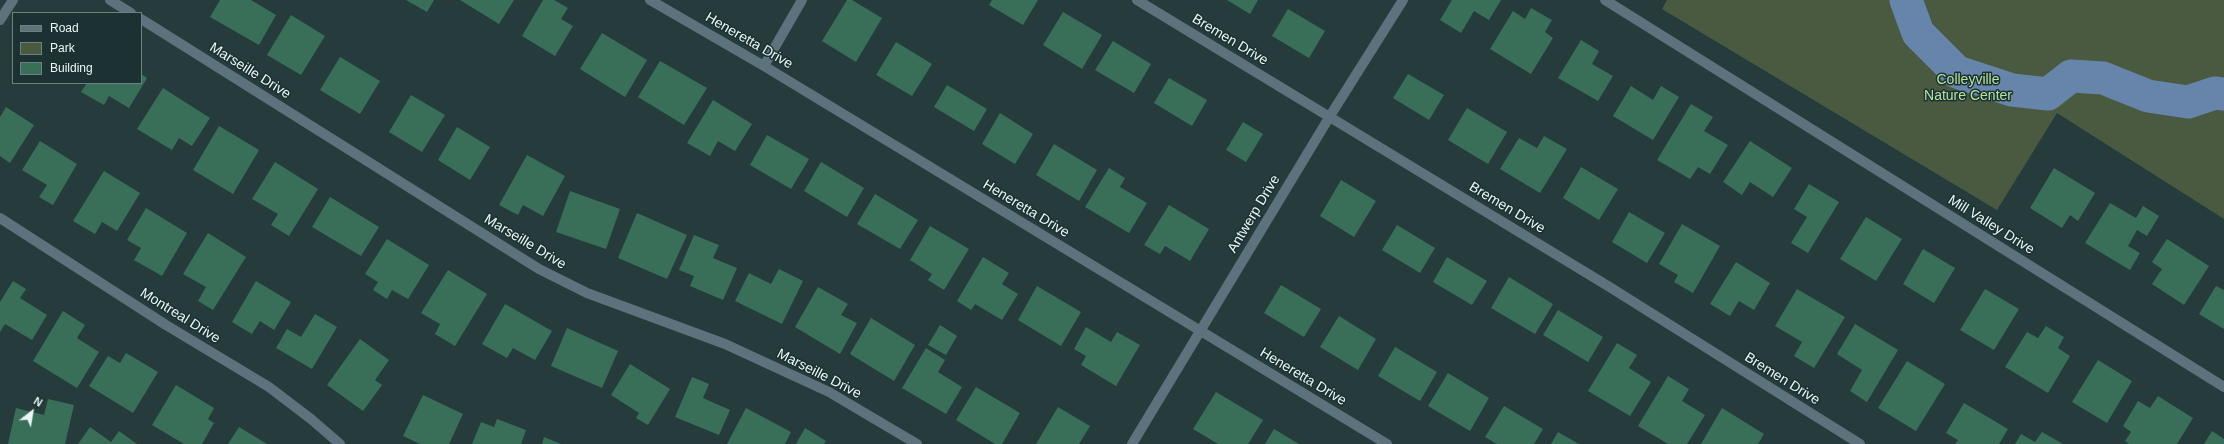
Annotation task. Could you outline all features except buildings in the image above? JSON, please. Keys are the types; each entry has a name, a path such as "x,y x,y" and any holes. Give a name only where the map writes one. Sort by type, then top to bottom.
{"street":[{"path":"0,20 13,0"},
{"path":"110,0 129,12"},
{"name":"Heneretta Drive","path":"650,0 764,66 1387,444"},
{"path":"764,66 802,0"},
{"name":"Bremen Drive","path":"1137,0 1608,286 1860,444"},
{"name":"Antwerp Drive","path":"1132,444 1330,116 1403,0"},
{"name":"Mill Valley Drive","path":"1605,0 2224,387"},
{"name":"Marseille Drive","path":"142,20 539,269 587,293 725,344 829,392 917,444"},
{"name":"Montreal Drive","path":"0,218 166,325 269,387 311,419 336,443"}],"green space":[{"name":"Colleyville Nature Center","path":"1667,0 2224,0 2224,219 2057,113 1997,210 1662,9"}],"waterway":[{"path":"1906,0 1918,33 1957,72 2012,90 2048,94 2071,76 2103,78 2148,96 2188,102 2215,93 2224,94"}]}
